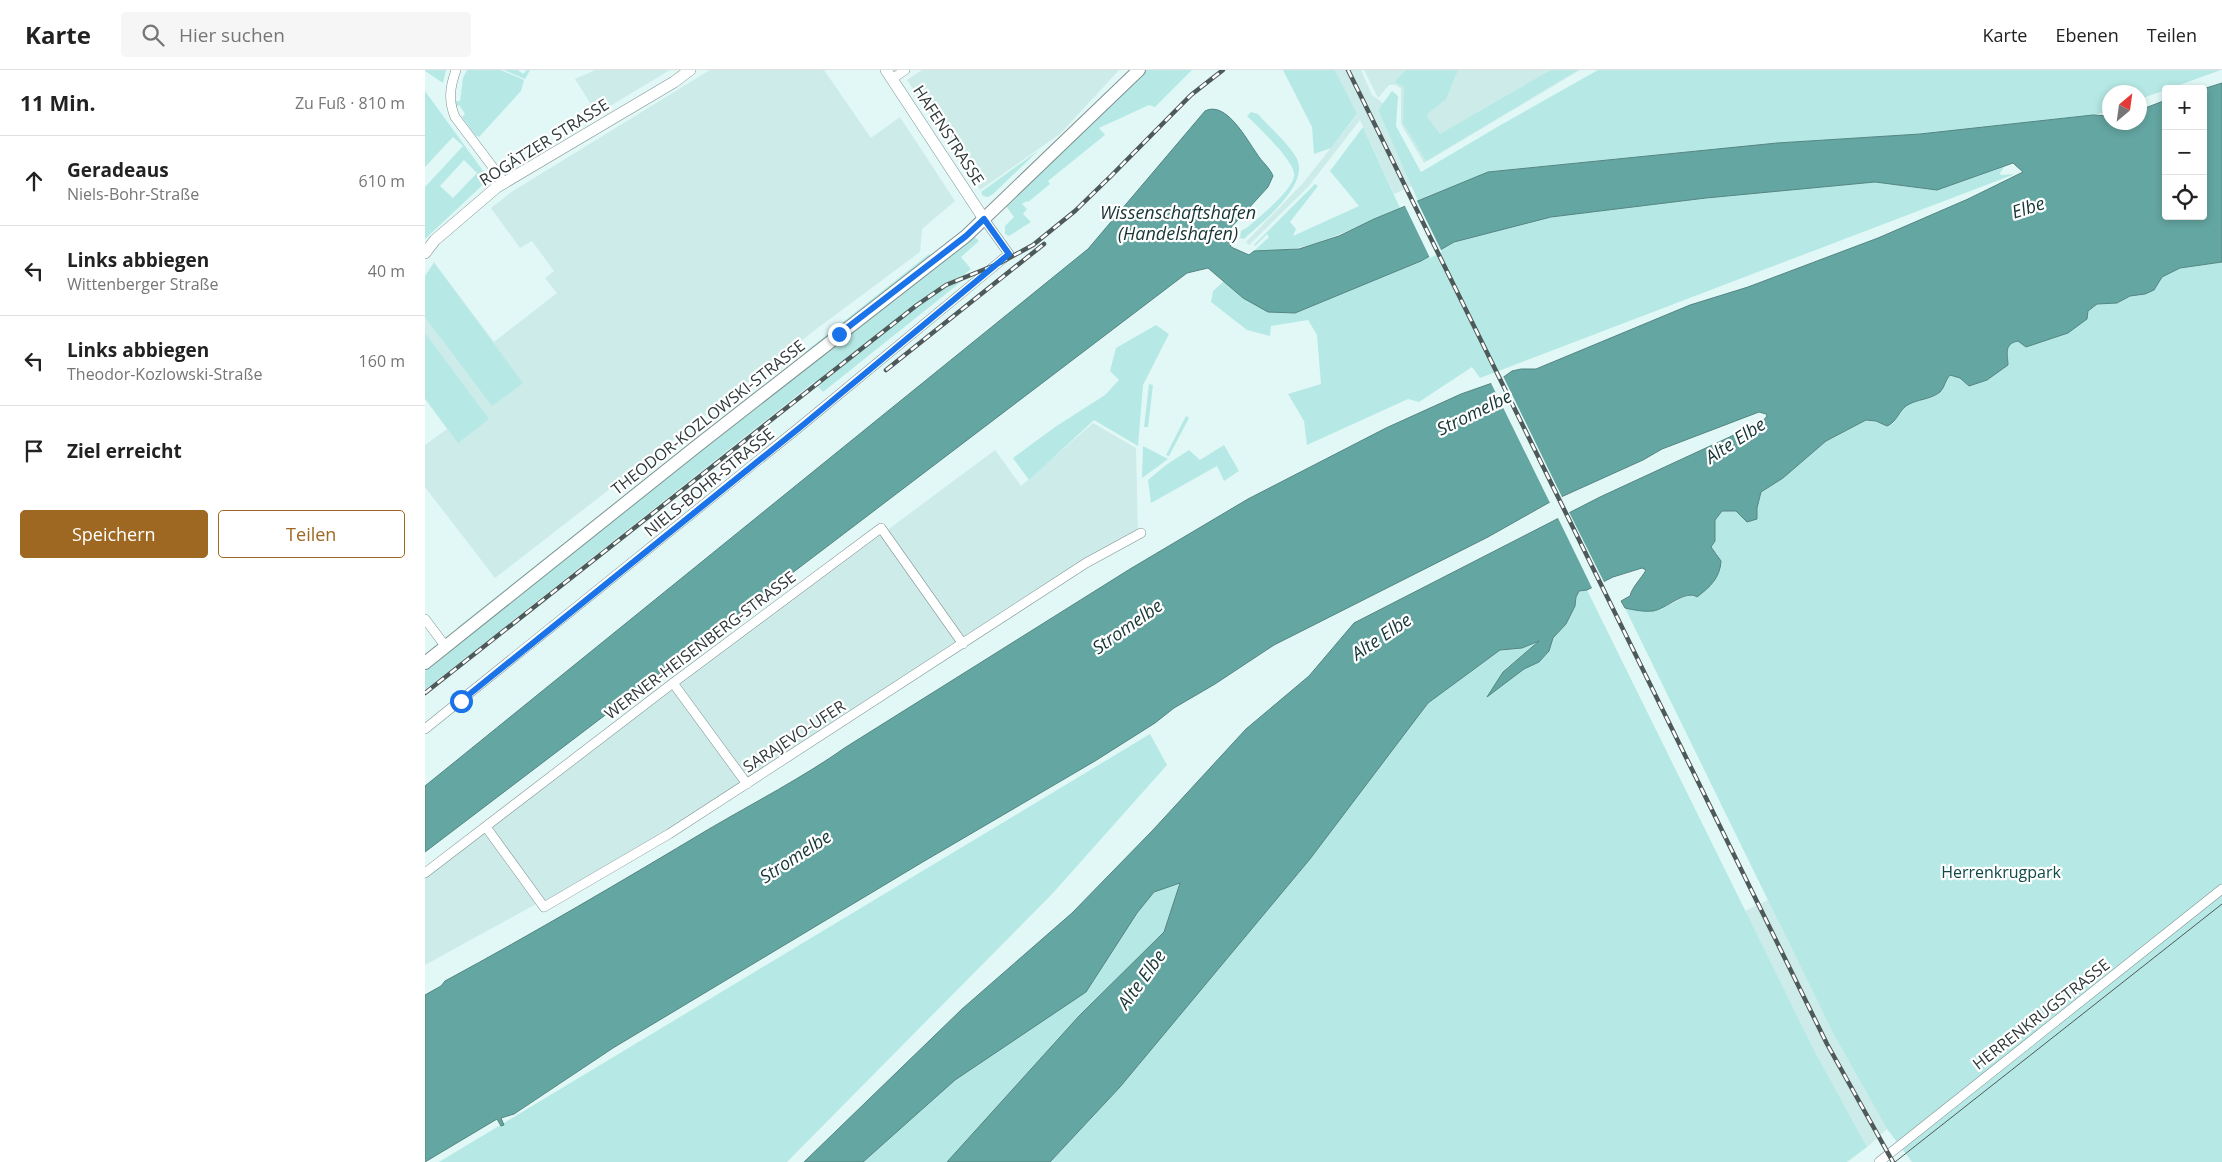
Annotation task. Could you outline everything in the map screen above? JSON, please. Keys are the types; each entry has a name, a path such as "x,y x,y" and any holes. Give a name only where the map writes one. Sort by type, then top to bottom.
{"main road":[{"name":"THEODOR-KOZLOWSKI-STRASSE","path":"425,663 697,446 966,236 1139,70"}],"street":[{"path":"456,70 450,88 450,105 455,117 504,182"},
{"name":"ROGÄTZER STRASSE","path":"425,253 435,240 457,220 504,182 674,82 690,70"},
{"path":"889,74 905,70"},
{"name":"HAFENSTRASSE","path":"889,74 984,219"},
{"name":"NIELS-BOHR-STRASSE","path":"425,730 803,425 1009,254 984,219"},
{"name":"WERNER-HEISENBERG-STRASSE","path":"425,873 673,683 881,528 963,644"},
{"name":"SARAJEVO-UFER","path":"486,827 544,907 669,834 1086,563 1141,533"},
{"path":"425,619 446,647"},
{"path":"673,683 747,784"},
{"name":"HERRENKRUGSTRASSE","path":"1879,1162 2222,889"}],"shaded area":[{"path":"595,70 670,70 597,114 575,79"},
{"path":"710,70 824,70 871,138 900,117 955,201 922,229 920,252 819,327 495,578 425,487 425,445 447,429 425,399 425,276 434,262 494,342 557,293 545,278 554,271 532,241 520,248 491,208 513,191"},
{"path":"922,70 1119,70 1060,134 980,190 907,80"},
{"path":"1335,70 1361,70 1372,95 1383,103 1378,110 1412,186 1394,194 1360,120 1308,187 1249,245 1246,242 1303,183 1357,115"},
{"path":"1364,70 1580,70 1424,163 1401,124 1401,89 1396,85 1389,85 1378,98"},
{"path":"1093,423 1136,448 1138,536 1081,570 960,651 750,785 548,909 489,827 995,450 1021,486"},
{"path":"485,833 536,904 425,965 425,875"},
{"path":"1768,900 1835,1037 1887,1129 1867,1147 1813,1048 1745,911"}],"green space":[{"path":"446,70 443,83 425,71"},
{"path":"467,70 501,70 524,80 521,91 479,137 475,135 462,117 465,114 459,105 455,108 454,101 460,101 463,78"},
{"path":"504,70 518,70 523,74 530,70 525,79"},
{"path":"1145,70 1192,70 1155,107 1149,105 1099,128 1105,135 1048,181 1050,184 1028,202 1022,204 1027,209 1023,214 1031,222 1009,236 1005,234 1005,226 1014,217 1006,206"},
{"path":"1283,70 1335,70 1357,114 1331,148 1314,154 1312,127"},
{"path":"1406,70 1458,70 1446,99 1426,115 1440,134 1551,70 1578,70 1426,161 1403,123 1404,87 1395,82"},
{"path":"1598,70 2221,70 2179,85 2162,85 2162,91 2147,96 2147,85 2102,85 2102,113 2096,115 1920,134 1777,143 1488,172 1418,201 1378,110 1392,91 1398,96 1396,126 1421,172"},
{"path":"425,91 489,179 425,239 425,187 463,146 453,137 425,167","holes":["464,160 477,173 453,198 440,186"]},
{"path":"1251,112 1258,114 1288,146 1296,157 1299,168 1297,179 1291,191 1272,213 1244,239 1240,238 1241,231 1248,227 1282,196 1288,189 1294,176 1293,170 1283,154 1247,116"},
{"path":"1363,127 1400,208 1311,245 1274,251 1254,251 1269,237 1267,234 1254,245 1315,184 1318,186 1290,222 1296,229 1293,236 1359,206 1330,171"},
{"path":"1039,150 993,194 988,197 983,196 981,192"},
{"path":"2005,166 2000,173 2001,175 2015,174 1480,378 1472,367 1419,402 1408,399 1307,445 1304,421 1288,394 1321,384 1317,335 1308,320 1271,326 1270,336 1247,330 1211,302 1213,291 1224,281 1243,298 1420,261 1454,242 1551,217 1706,198 1875,182 1937,190"},
{"path":"974,236 979,241 961,257 971,269 965,274 967,277 823,392 814,382 425,690 425,671 700,449 792,381 859,325"},
{"path":"929,254 931,256 804,355 805,352"},
{"name":"Herrenkrugpark","path":"2222,262 2222,1162 1912,1162 1887,1129 1835,1037 1625,608 1641,610 1657,608 1672,604 1693,594 1718,554 1712,551 1711,547 1715,541 1714,520 1722,511 1757,508 1761,492 1783,478 1826,441 1866,420 1876,421 1887,426 1893,424 1903,408 1938,393 1950,375 1957,376 1969,386 1987,380 2008,365 2008,350 2013,342 2018,341 2026,347 2044,340 2097,304 2117,303 2130,296 2145,294 2154,290 2162,277 2180,268"},
{"path":"434,263 523,383 492,406 425,317 425,276"},
{"path":"1156,325 1169,334 1143,385 1138,446 1094,420 1029,480 1013,458 1055,427 1105,395 1119,380 1110,371 1116,348"},
{"path":"425,333 489,419 458,443 425,398"},
{"path":"1149,384 1153,385 1148,427 1144,427"},
{"path":"755,394 458,629 458,627"},
{"path":"1186,416 1189,418 1169,456 1166,455"},
{"path":"1224,445 1239,471 1224,481 1217,466 1151,503 1148,480 1166,465 1189,450 1200,460"},
{"path":"1143,446 1168,459 1142,478"},
{"path":"1579,590 1587,590 1813,1048 1867,1147 1847,1162 1050,1162 1120,1087 1310,859 1428,703 1500,650 1522,648 1540,640 1503,671 1489,696 1524,669 1539,662 1549,651 1553,639 1566,624 1575,606"},
{"path":"1150,734 1167,765 1053,893 787,1162 439,1162"},
{"path":"1180,882 1164,932 1079,1016 948,1162 863,1162 1137,913 1154,892"}],"water":[{"path":"2222,83 2222,262 2180,268 2162,277 2154,290 2145,294 2130,296 2117,303 2097,304 2088,311 2087,319 2068,333 2026,347 2018,341 2013,342 2007,350 2008,365 1987,380 1969,386 1960,378 1950,375 1940,392 1932,397 1906,406 1887,426 1876,421 1866,420 1826,441 1783,478 1761,492 1757,508 1757,519 1747,522 1736,511 1722,511 1715,520 1715,541 1711,547 1721,561 1719,572 1710,586 1697,597 1692,595 1682,597 1653,611 1625,608 1621,601 1630,596 1646,570 1642,568 1613,577 1587,590 1579,591 1575,606 1566,624 1553,638 1549,651 1539,662 1524,669 1487,697 1503,672 1539,641 1522,648 1500,650 1428,703 1310,859 1120,1087 1050,1162 947,1162 1079,1016 1164,932 1180,883 1154,892 1137,913 1086,992 955,1080 863,1162 804,1162 962,1009 1072,913 1152,831 1246,729 1309,676 1354,623 1600,497 1762,422 1767,416 1766,414 1759,412 1662,449 1643,460 1550,502 1488,537 1274,645 1215,684 1174,708 1155,723 1095,761 613,1048 514,1114 501,1118 504,1125 501,1126 497,1119 425,1162 425,995 441,986 445,981 545,926 795,779 1130,569 1248,499 1386,428 1461,394 1498,381 1512,371 1536,369 1690,305 1748,287 1878,238 1968,199 2023,172 2013,163 1937,190 1875,182 1706,198 1551,217 1454,242 1421,261 1295,313 1268,312 1243,298 1208,268 1187,273 425,852 425,786 1088,249 1205,111 1213,109 1221,111 1228,116 1242,131 1273,176 1268,187 1227,232 1231,247 1249,255 1254,251 1299,249 1339,236 1374,219 1488,172 1777,143 1920,134 2093,115 2102,116 2102,130 2147,130 2147,107 2162,102 2162,220 2207,220 2207,88"}],"pier":[{"path":"1416,199 1442,252 1430,258 1404,204"},
{"path":"1502,374 1563,499 1551,505 1490,381"},
{"path":"1568,510 1605,584 1593,590 1557,516"}],"tram line":[{"path":"1895,1162 2222,904"}],"railway":[{"path":"1109,178 1191,95 1223,70"},
{"path":"1348,70 1827,1044 1893,1162"},
{"path":"425,693 917,305 946,285 1000,263 1033,245 1075,211 1113,174"},
{"path":"886,370 1044,244"}],"route":[{"path":"461,701 803,425 1009,254 984,219 966,236 839,334"}],"water label":[{"name":"Elbe","path":"2028,207"},
{"name":"Wissenschaftshafen (Handelshafen)","path":"1178,222"},
{"name":"Stromelbe","path":"1474,412"},
{"name":"Alte Elbe","path":"1735,440"},
{"name":"Stromelbe","path":"1127,626"},
{"name":"Alte Elbe","path":"1381,636"},
{"name":"Stromelbe","path":"795,856"},
{"name":"Alte Elbe","path":"1141,979"}]}
